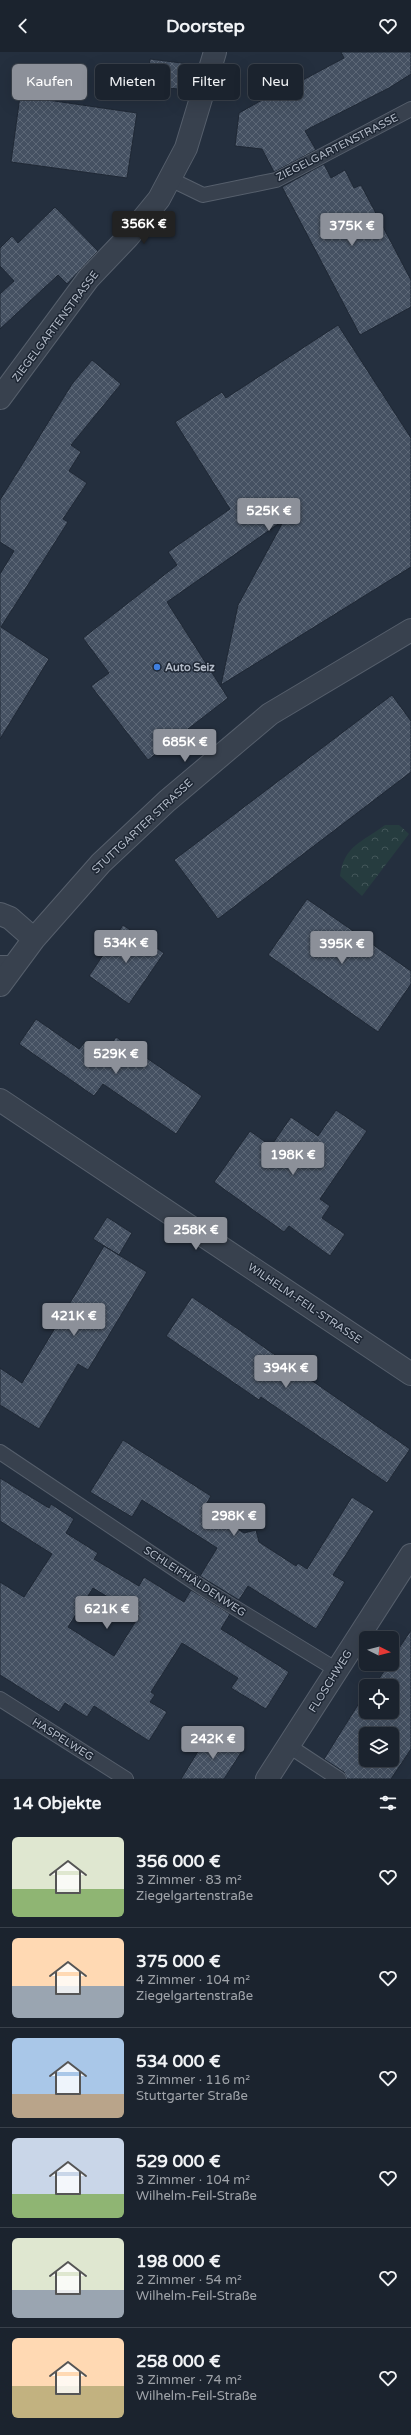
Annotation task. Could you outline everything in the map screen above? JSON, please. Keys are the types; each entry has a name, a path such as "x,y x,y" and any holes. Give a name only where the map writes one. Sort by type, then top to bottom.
{"street":[{"name":"ZIEGELGARTENSTRASSE","path":"0,398 88,279 142,220 170,180 186,148 215,52"},
{"name":"STUTTGARTER STRASSE","path":"0,986 8,963 34,939 101,863 167,801 270,714 411,630"},
{"path":"0,914 10,918 34,939"},
{"name":"WILHELM-FEIL-STRASSE","path":"0,1100 411,1374"},
{"name":"FLOSCHWEG","path":"267,1779 411,1555"}],"lane":[{"name":"ZIEGELGARTENSTRASSE","path":"170,180 203,195 276,180 411,109"},
{"name":"SCHLEIFHÄLDENWEG","path":"0,1452 206,1590 337,1670"},
{"name":"HASPELWEG","path":"0,1700 126,1779"},
{"path":"289,1746 339,1779"}],"green space":[{"path":"385,825 399,825 409,834 362,896 340,876 342,866 350,851 356,845"}],"building":[{"path":"341,52 411,52 411,74 389,88 305,131 316,150 274,172 262,149 235,146 239,113 262,100 303,100 303,80 344,58"},
{"path":"150,59 189,64 178,64 178,89 170,88 170,64 149,64"},
{"path":"19,100 48,100 137,113 127,178 11,162"},
{"path":"324,164 331,178 345,170 354,188 361,185 411,280 411,307 360,335 282,187"},
{"path":"55,207 98,251 67,284 58,275 0,329 0,294 14,281 0,266 0,248 12,236 18,243"},
{"path":"338,325 411,438 411,567 221,685 238,605 284,520 167,602 228,698 148,760 91,686 109,673 83,638 177,565 168,552 230,509 175,422 222,392 226,398"},
{"path":"92,360 121,384 71,445 81,452 69,471 87,483 63,519 68,522 1,627 49,659 0,739 0,574 14,551 0,542 0,500 72,384"},
{"path":"392,695 411,721 411,772 218,919 174,860"},
{"path":"307,899 411,971 411,984 378,1032 268,955"},
{"path":"123,925 164,953 129,1004 89,976"},
{"path":"36,1019 79,1049 84,1043 103,1056 116,1037 202,1096 176,1134 103,1084 94,1096 19,1044"},
{"path":"336,1110 367,1131 320,1199 330,1206 322,1218 345,1234 330,1256 289,1226 284,1232 214,1182 250,1131 271,1146 291,1117 318,1136"},
{"path":"107,1217 132,1233 119,1255 93,1239"},
{"path":"104,1246 147,1272 88,1370 78,1364 39,1429 0,1405 0,1368 22,1383"},
{"path":"192,1297 410,1449 387,1483 261,1397 259,1400 166,1336"},
{"path":"123,1440 211,1496 204,1508 244,1533 256,1530 259,1542 296,1566 298,1563 307,1569 352,1497 374,1511 333,1575 345,1582 316,1629 248,1586 239,1600 200,1576 217,1548 142,1500 132,1517 90,1492"},
{"path":"0,1478 49,1508 51,1504 74,1519 66,1533 98,1553 94,1559 139,1586 144,1577 184,1602 191,1590 230,1614 221,1629 289,1672 266,1709 231,1688 238,1678 182,1643 151,1692 155,1695 150,1702 167,1712 149,1741 94,1706 87,1717 65,1703 59,1712 0,1675 0,1582 24,1597 52,1554 0,1521","holes":["93,1588 139,1616 114,1656 68,1627"]},
{"path":"411,1630 411,1749 399,1767 391,1779 347,1779 344,1772 324,1759 359,1703 359,1719 399,1719 399,1679 379,1679 384,1671 399,1671 399,1648"},
{"path":"210,1732 242,1751 224,1779 181,1779"}],"place":[{"name":"Auto Seiz","path":"157,667"}]}
